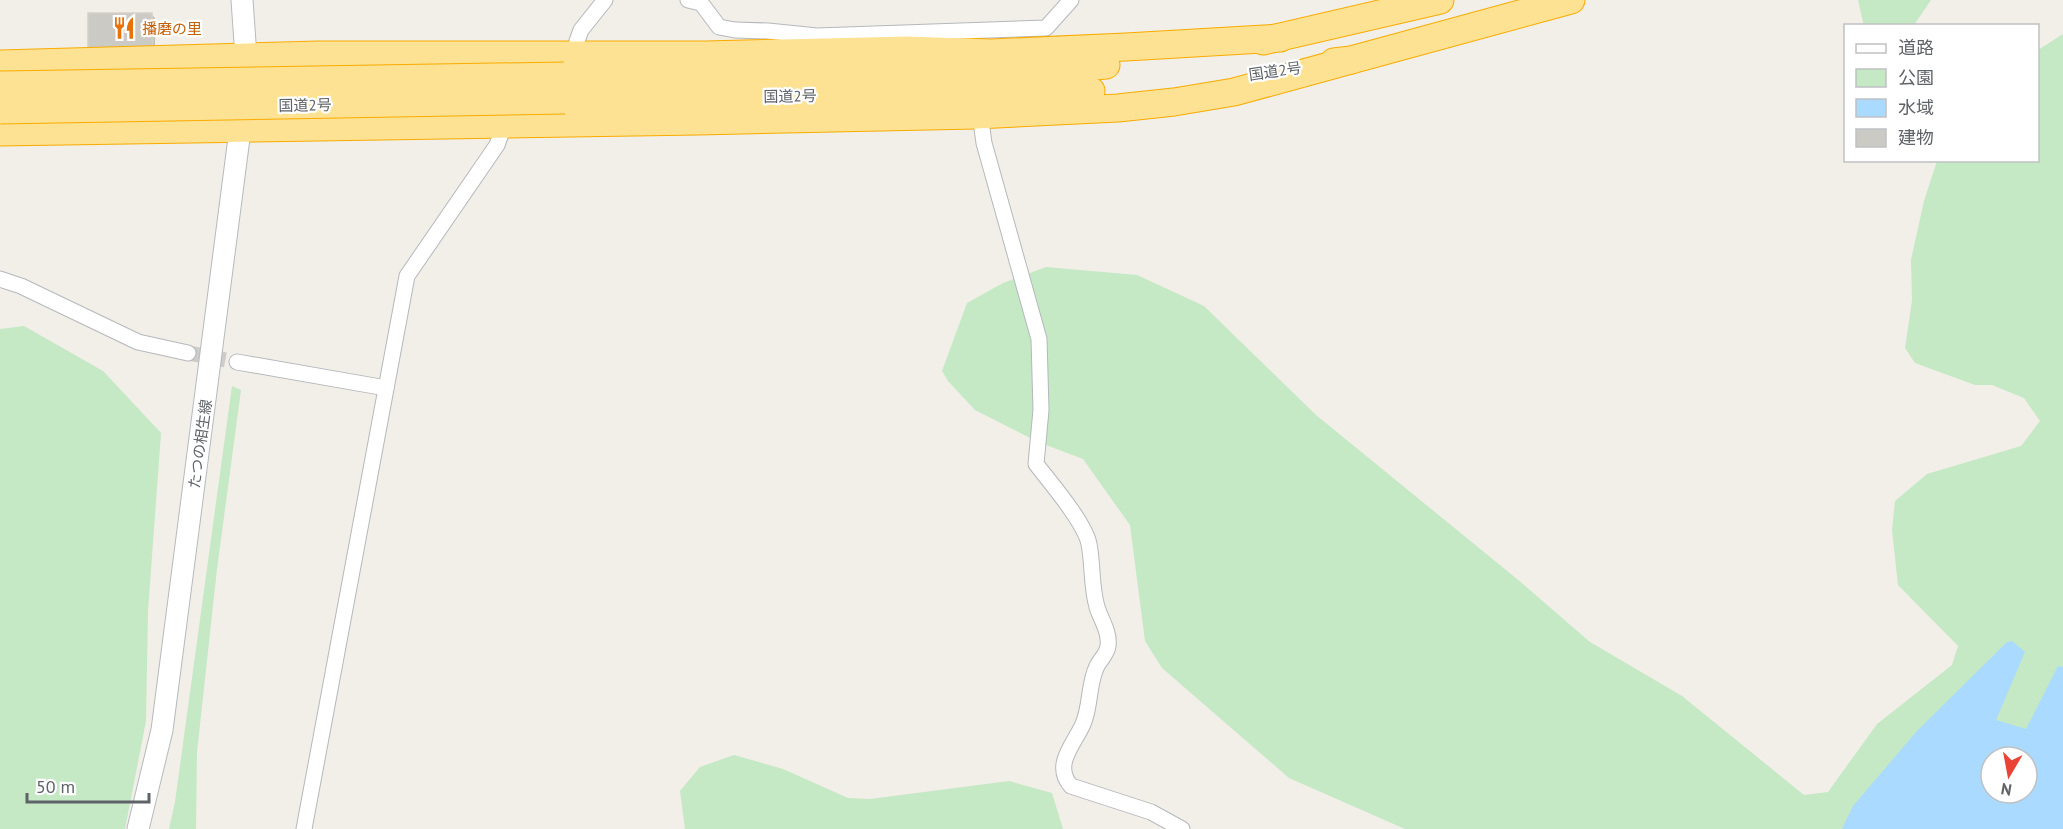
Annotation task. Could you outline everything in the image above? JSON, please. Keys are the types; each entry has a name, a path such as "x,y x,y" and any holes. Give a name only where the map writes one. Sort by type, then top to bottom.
{"highway":[{"name":"国道2号","path":"0,85 1062,69 1155,60 1280,38 1440,0"},
{"name":"国道2号","path":"0,110 569,77 1092,91 1175,86 1351,60 1571,0"},
{"path":"0,64 318,55 569,77 884,42 991,53 1126,48 1280,38"},
{"path":"0,132 980,114 1118,108 1234,92 1351,60"}],"main road":[{"name":"たつの相生線","path":"138,829 162,730 241,129 246,57 242,0"}],"street":[{"path":"569,77 576,41 581,30 605,0"},
{"path":"688,0 701,3 719,27 884,42 1046,28 1071,0"},
{"path":"980,114 988,159 1040,339 1041,410 1036,464 1074,513 1089,541 1096,606 1107,633 1108,647 1096,668 1084,723 1069,746 1065,759 1066,780 1071,786 1151,812 1182,829"},
{"path":"304,829 407,276 492,153 501,134 501,124"},
{"path":"0,279 21,286 138,342 188,353"},
{"path":"237,362 386,388"}],"green space":[{"path":"1858,0 1931,0 1915,24 1864,24"},
{"path":"2063,34 2063,829 1405,829 1289,778 1162,668 1145,641 1130,525 1083,459 1038,442 975,410 948,381 942,371 967,303 1003,283 1046,267 1137,275 1204,306 1316,415 1517,579 1590,642 1682,696 1804,795 1828,792 1877,724 1952,665 1958,646 1898,585 1892,530 1895,501 1927,474 2021,446 2040,421 2024,398 1992,385 1975,385 1915,363 1905,348 1912,301 1911,260 1924,201 1937,162 2039,162 2039,49"},
{"path":"24,326 103,371 161,433 148,611 146,721 125,829 0,829 0,329"},
{"path":"232,386 241,390 217,569 197,752 196,829 169,829 175,802"},
{"path":"734,755 783,769 848,798 870,799 1009,781 1052,793 1063,829 685,829 680,791 700,767"}],"water":[{"path":"2012,641 2025,652 1996,720 2026,729 2058,666 2063,667 2063,829 1842,829 1853,806 1917,731 2007,642"}],"building":[{"path":"88,13 152,13 153,50 88,50"}],"tunnel":[{"path":"188,353 237,362"}],"place":[{"name":"播磨の里","path":"124,28"}]}
